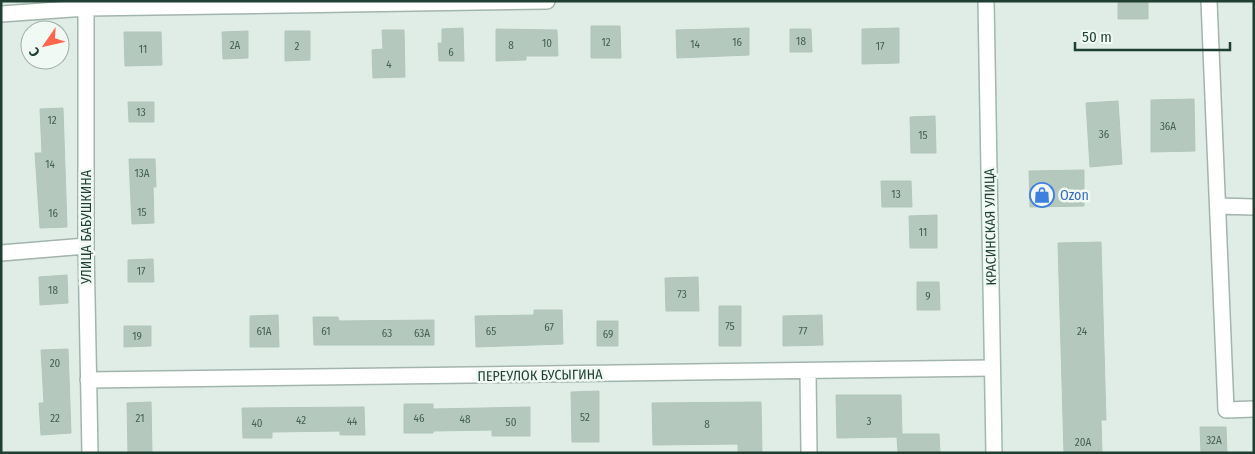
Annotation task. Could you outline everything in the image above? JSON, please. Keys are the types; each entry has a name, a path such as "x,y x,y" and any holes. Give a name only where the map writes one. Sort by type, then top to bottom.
{"street":[{"path":"1,14 86,5 547,1"},
{"name":"КРАСИНСКАЯ УЛИЦА","path":"986,1 994,453"},
{"path":"1209,1 1226,410 1254,409"},
{"name":"УЛИЦА БАБУШКИНА","path":"86,5 86,246 90,453"},
{"path":"1218,206 1254,207"},
{"path":"1,253 86,246"},
{"name":"ПЕРЕУЛОК БУСЫГИНА","path":"88,380 808,372 992,368"},
{"path":"808,372 809,453"}],"building":[{"path":"1118,1 1148,1 1148,19 1118,19"},
{"path":"591,26 620,26 621,58 591,58"},
{"path":"463,28 464,61 439,61 438,43 442,43 442,29"},
{"path":"749,28 749,55 677,58 676,30"},
{"path":"899,28 899,63 862,64 862,29"},
{"path":"496,29 557,30 558,56 526,56 526,60 496,61"},
{"path":"790,29 811,29 812,52 790,52"},
{"path":"382,30 404,30 405,77 373,78 372,50 383,49"},
{"path":"248,31 248,58 223,59 222,32"},
{"path":"285,31 310,31 310,60 285,61"},
{"path":"124,32 161,32 162,65 125,66"},
{"path":"1194,99 1195,151 1151,152 1151,100"},
{"path":"1118,101 1122,164 1090,167 1086,103"},
{"path":"128,102 154,102 154,122 129,122"},
{"path":"63,108 67,227 40,228 35,153 42,153 40,109"},
{"path":"935,116 936,153 911,153 910,117"},
{"path":"129,159 155,159 156,187 153,187 154,223 132,224"},
{"path":"1084,170 1084,206 1030,207 1029,171"},
{"path":"881,181 911,181 912,207 882,207"},
{"path":"937,215 937,248 910,248 909,216"},
{"path":"1101,242 1106,420 1101,420 1102,453 1064,453 1058,243"},
{"path":"153,259 154,282 128,282 128,260"},
{"path":"67,275 68,303 40,305 39,277"},
{"path":"698,277 699,311 666,311 665,278"},
{"path":"917,282 939,282 940,310 917,310"},
{"path":"719,306 741,306 741,346 719,346"},
{"path":"534,310 562,310 563,344 476,347 475,316 534,315"},
{"path":"278,315 279,347 250,347 250,316"},
{"path":"822,315 823,345 783,346 783,316"},
{"path":"313,317 338,317 339,321 434,320 434,345 314,345"},
{"path":"597,321 618,321 618,346 597,346"},
{"path":"124,326 151,326 151,346 124,347"},
{"path":"68,349 71,433 41,435 39,403 44,403 41,350"},
{"path":"599,391 599,442 572,442 571,392"},
{"path":"836,395 901,395 902,434 939,434 940,453 898,453 897,437 837,438"},
{"path":"151,402 152,453 128,453 127,403"},
{"path":"761,402 762,453 738,453 738,444 653,445 652,403"},
{"path":"404,404 433,404 433,409 530,407 530,436 492,436 492,430 404,433"},
{"path":"364,407 365,435 340,435 340,431 272,432 272,438 243,438 242,408"},
{"path":"1200,427 1226,427 1227,453 1201,453"}],"place":[{"name":"Ozon","path":"1042,195"}]}
